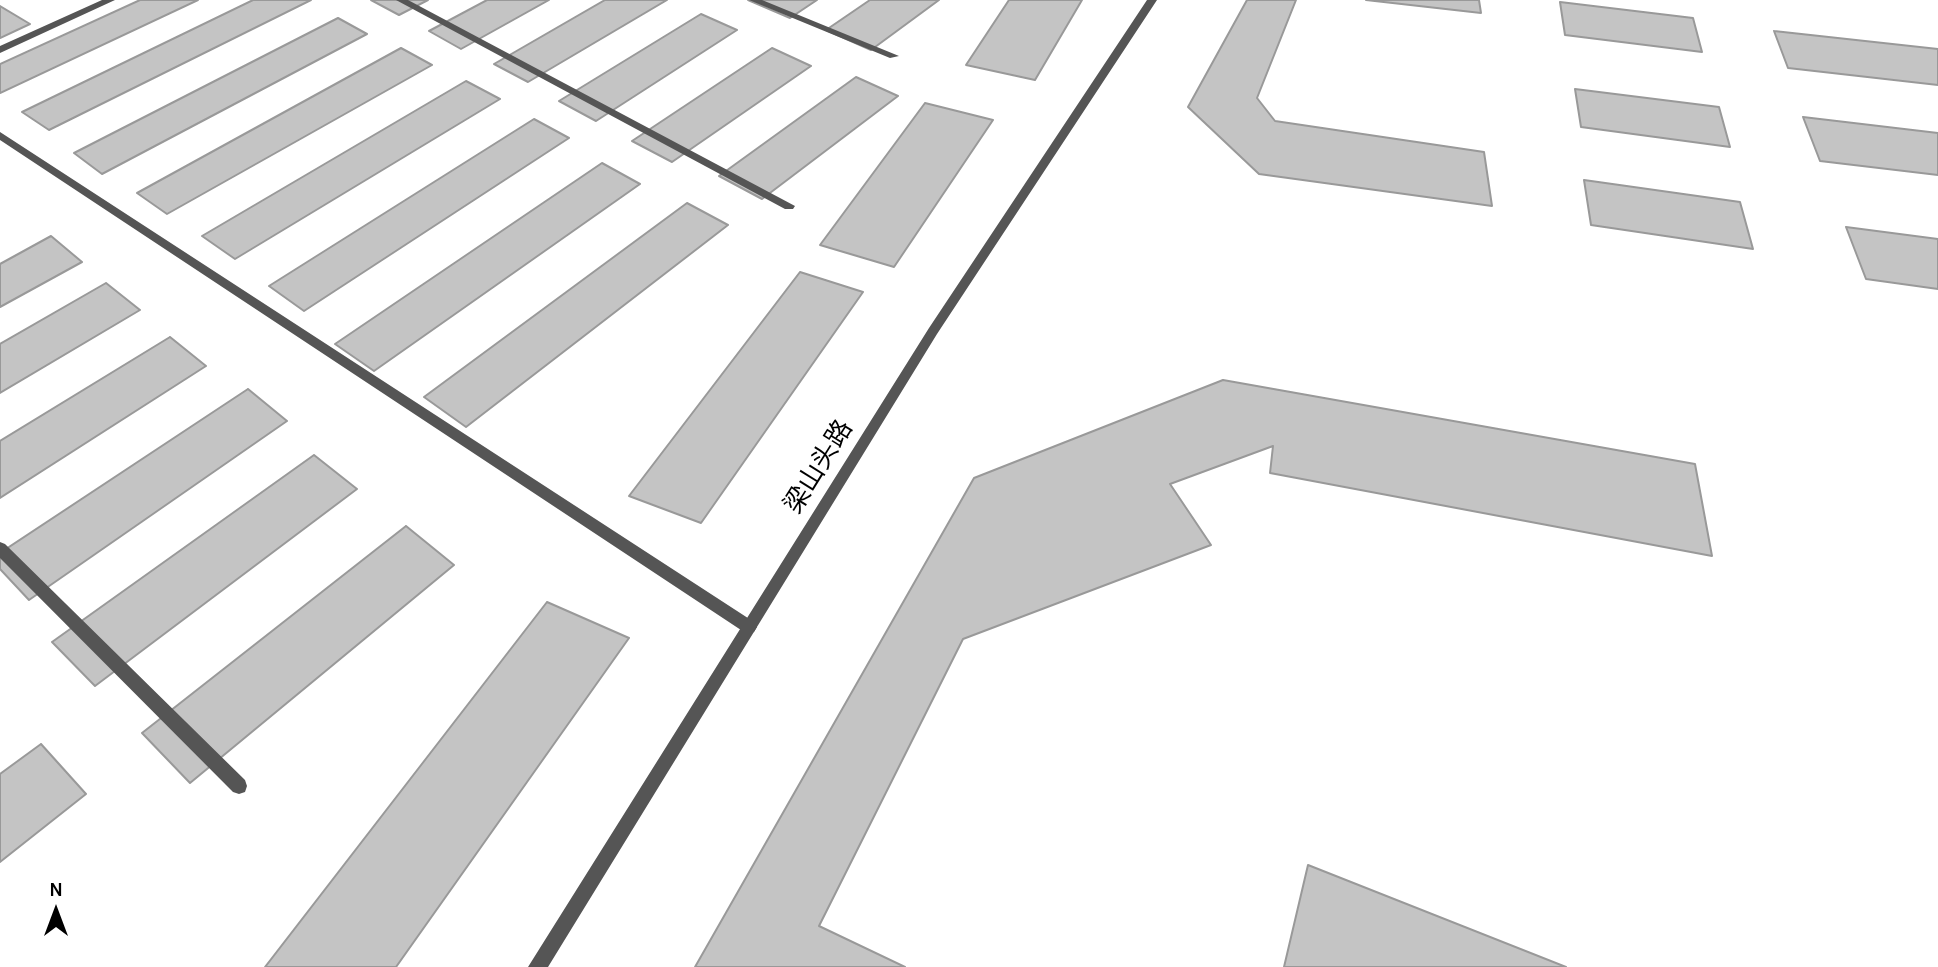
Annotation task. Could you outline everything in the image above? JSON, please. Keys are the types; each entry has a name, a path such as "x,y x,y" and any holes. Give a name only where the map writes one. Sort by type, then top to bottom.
{"street":[{"path":"0,50 110,0"},
{"path":"401,0 789,206"},
{"path":"754,0 894,55"},
{"name":"梁山头路","path":"537,967 933,331 1152,0"},
{"path":"0,135 749,627"},
{"path":"0,548 239,786"}],"building":[{"path":"140,0 198,0 0,93 0,64"},
{"path":"253,0 311,0 49,130 22,112"},
{"path":"371,0 428,0 399,15"},
{"path":"487,0 549,0 461,49 429,31"},
{"path":"605,0 667,0 528,82 494,64"},
{"path":"748,0 817,0 790,18"},
{"path":"870,0 939,0 871,50 826,30"},
{"path":"1009,0 1082,0 1035,80 966,65"},
{"path":"1247,0 1296,0 1257,98 1275,121 1484,152 1492,206 1259,174 1188,107"},
{"path":"1366,0 1479,0 1481,13"},
{"path":"1560,2 1693,18 1702,52 1565,35"},
{"path":"0,6 30,24 0,38"},
{"path":"701,14 737,30 596,121 559,101"},
{"path":"338,18 367,34 102,174 74,153"},
{"path":"1774,31 1938,49 1938,85 1788,68"},
{"path":"401,48 432,65 167,214 137,193"},
{"path":"772,48 811,66 672,162 632,141"},
{"path":"856,77 898,96 762,199 719,176"},
{"path":"466,81 500,99 235,259 202,236"},
{"path":"1575,89 1719,107 1730,147 1581,127"},
{"path":"925,103 993,120 894,267 820,245"},
{"path":"1803,117 1938,133 1938,175 1820,161"},
{"path":"534,119 569,138 304,311 269,286"},
{"path":"602,163 640,184 374,371 335,344"},
{"path":"1584,180 1740,202 1753,249 1591,225"},
{"path":"687,203 728,225 466,427 424,397"},
{"path":"1846,227 1938,239 1938,289 1866,279"},
{"path":"51,236 82,262 0,307 0,264"},
{"path":"800,272 863,292 701,523 629,496"},
{"path":"106,283 140,310 0,393 0,344"},
{"path":"170,337 206,366 0,498 0,441"},
{"path":"1223,380 1695,464 1712,556 1270,473 1273,446 1170,484 1211,545 963,639 819,926 905,967 695,967 974,478"},
{"path":"248,389 287,421 29,600 0,569 0,553"},
{"path":"314,455 357,489 95,686 52,642"},
{"path":"406,526 454,565 190,783 142,733"},
{"path":"547,602 629,638 396,967 265,967"},
{"path":"41,744 86,794 0,862 0,774"},
{"path":"1308,865 1566,967 1284,967"}]}
